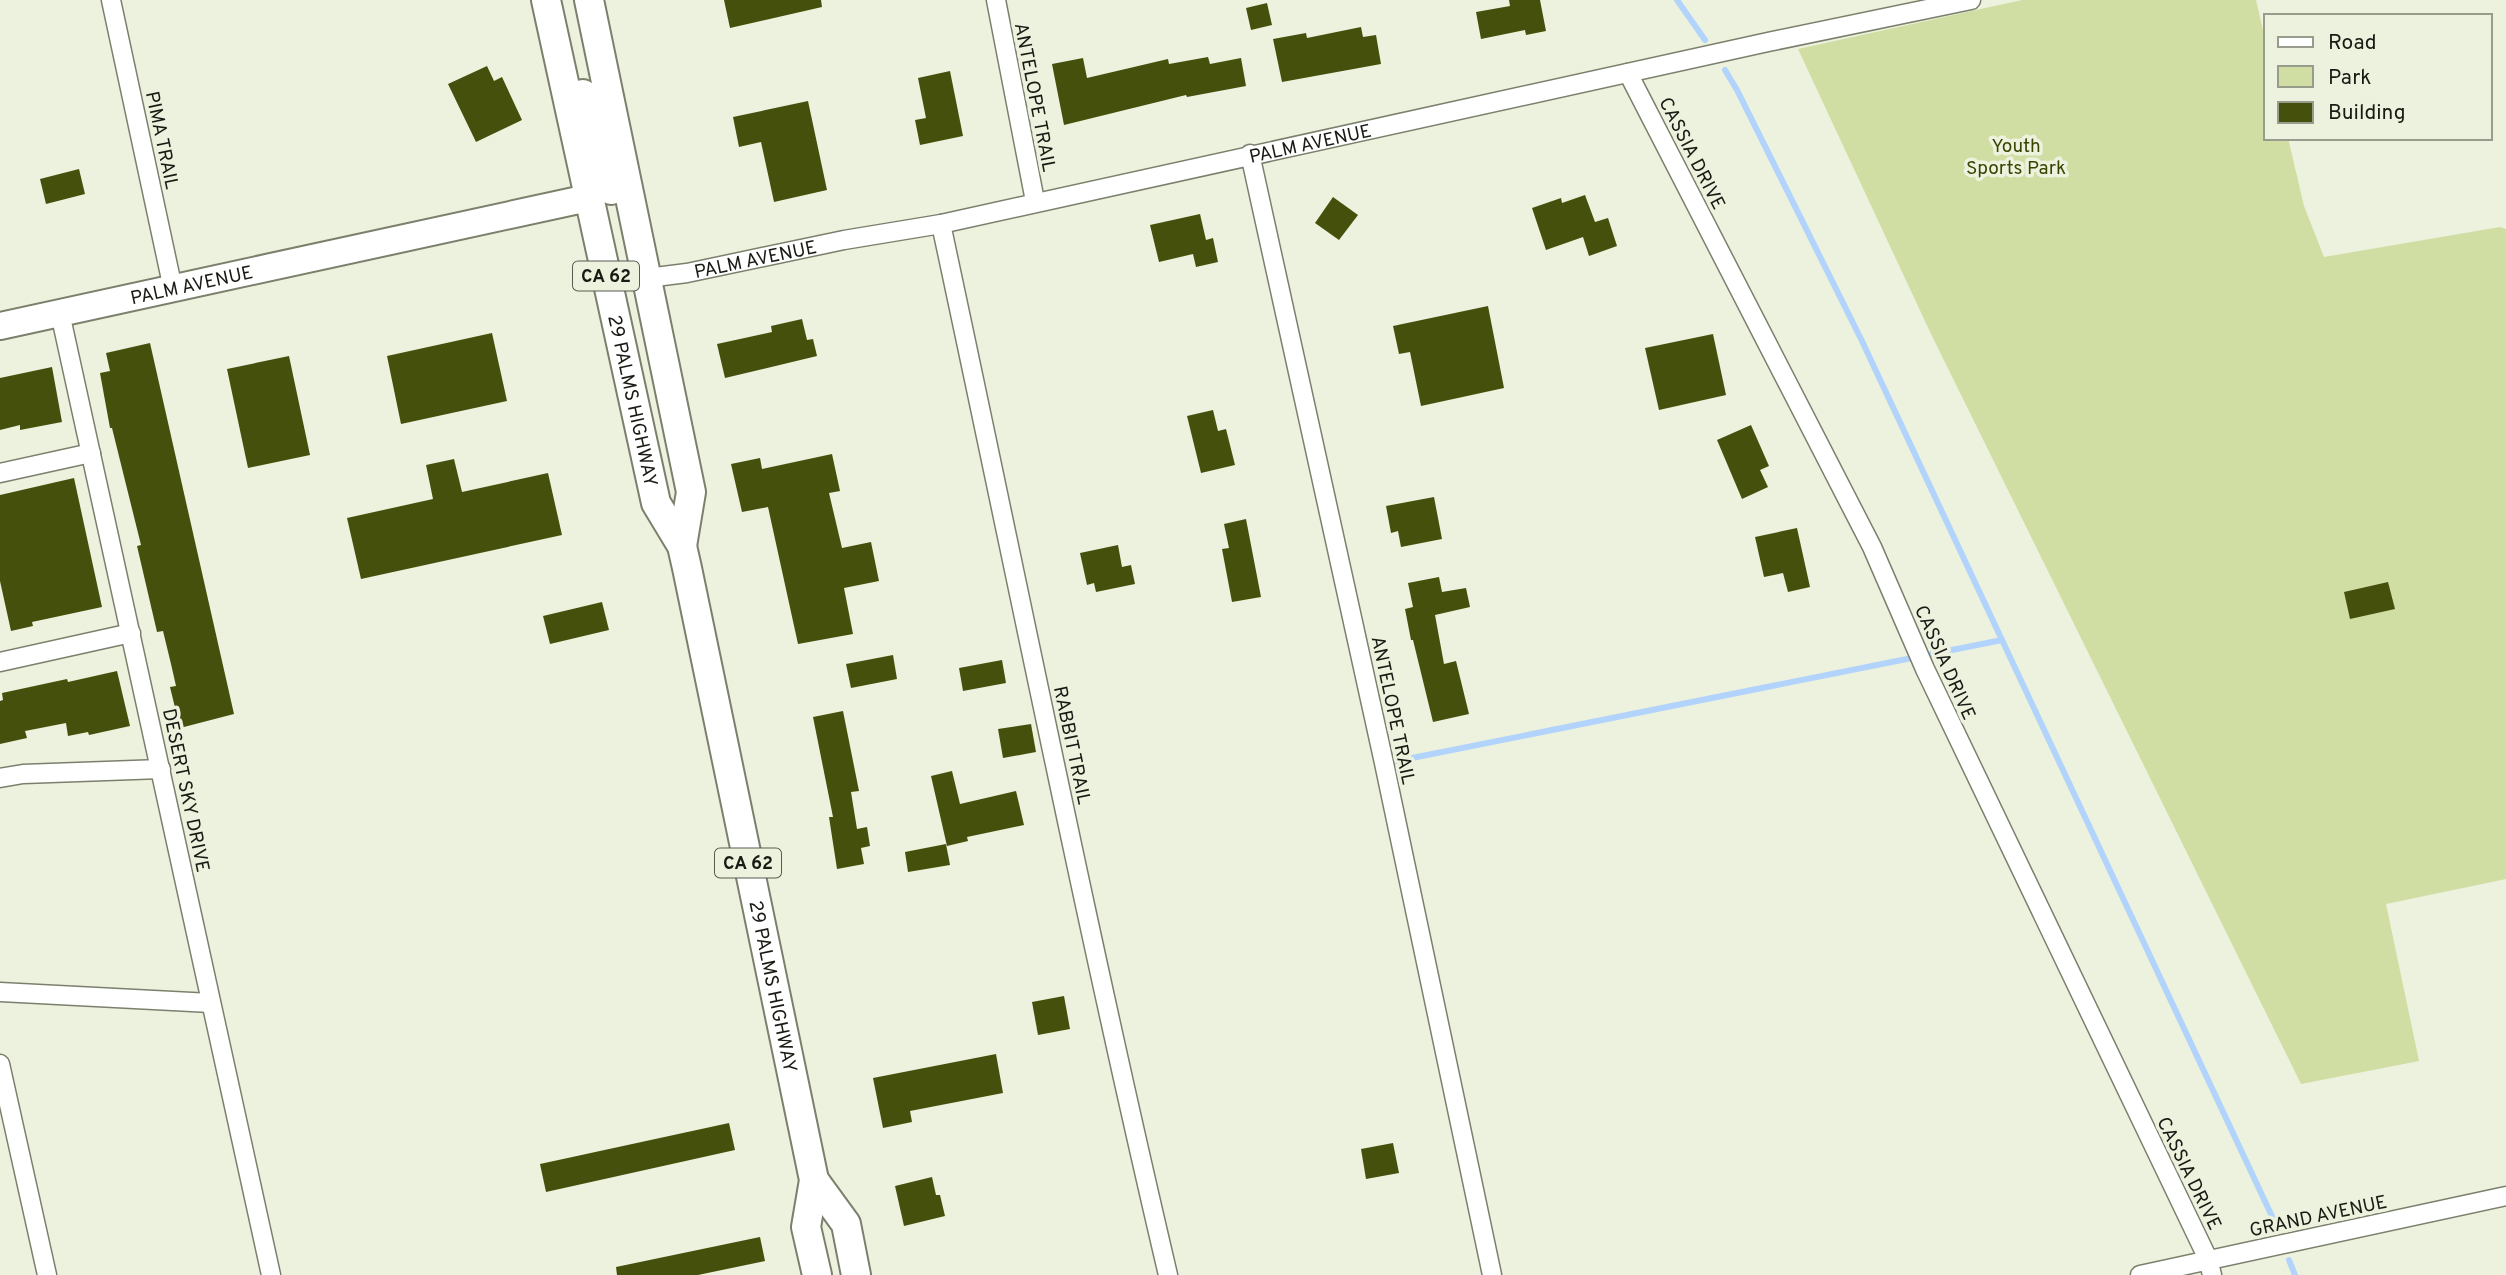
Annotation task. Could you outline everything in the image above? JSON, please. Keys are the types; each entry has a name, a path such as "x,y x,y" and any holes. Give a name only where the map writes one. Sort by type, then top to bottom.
{"main road":[{"name":"29 PALMS HIGHWAY","path":"589,0 691,492 682,546"},
{"name":"29 PALMS HIGHWAY","path":"549,13 656,503 682,546 814,1180 806,1227 817,1275"},
{"path":"549,13 569,46 613,196 629,274 647,278"},
{"name":"29 PALMS HIGHWAY","path":"814,1180 846,1224 856,1275"}],"street":[{"name":"PIMA TRAIL","path":"111,0 173,289"},
{"name":"ANTELOPE TRAIL","path":"996,0 1035,201"},
{"name":"PALM AVENUE","path":"647,278 687,273 941,223 1971,0"},
{"name":"CASSIA DRIVE","path":"1628,73 1872,547 1925,669 2210,1267"},
{"name":"ANTELOPE TRAIL","path":"1250,155 1384,763 1492,1275"},
{"name":"PALM AVENUE","path":"0,326 588,198"},
{"name":"RABBIT TRAIL","path":"941,223 1022,598 1110,1028 1168,1275"},
{"name":"DESERT SKY DRIVE","path":"60,313 271,1275"},
{"path":"0,473 91,453"},
{"path":"0,662 131,633"},
{"path":"0,778 23,774 161,769"},
{"path":"0,992 211,1003"},
{"path":"0,1063 47,1275"},
{"name":"GRAND AVENUE","path":"2140,1275 2210,1267 2506,1196"}],"green space":[{"name":"Youth Sports Park","path":"2022,0 2256,0 2264,34 2264,140 2288,140 2304,206 2324,257 2500,227 2506,229 2506,879 2386,904 2419,1061 2301,1084 1931,334 1798,49"}],"building":[{"path":"724,0 821,0 822,7 730,28"},
{"path":"1509,0 1540,0 1546,31 1526,35 1525,30 1481,39 1476,12 1510,6"},
{"path":"1267,3 1272,25 1251,30 1246,8"},
{"path":"1361,27 1363,37 1376,35 1381,64 1282,82 1273,39 1306,33 1307,38"},
{"path":"1208,57 1210,64 1241,58 1246,86 1187,97 1186,95 1064,125 1052,64 1083,58 1087,78 1168,59 1169,64"},
{"path":"487,66 494,81 502,77 522,120 476,142 448,84"},
{"path":"950,71 963,136 920,145 915,120 926,118 918,78"},
{"path":"808,101 827,190 774,202 761,142 739,147 733,117"},
{"path":"79,169 85,194 46,204 40,179"},
{"path":"1585,195 1595,222 1608,218 1617,246 1589,256 1583,237 1546,250 1532,208 1561,198 1562,203"},
{"path":"1333,197 1358,215 1339,240 1315,223"},
{"path":"1200,214 1206,240 1213,238 1218,262 1196,267 1193,254 1159,262 1150,225"},
{"path":"1488,306 1504,388 1421,406 1410,352 1399,354 1393,326"},
{"path":"802,319 807,340 813,339 817,356 725,378 717,344 772,332 771,326"},
{"path":"492,333 507,401 401,424 387,356"},
{"path":"1713,334 1726,395 1659,410 1645,348"},
{"path":"150,343 234,714 180,728 170,687 176,686 163,631 157,632 137,546 141,545 110,428 100,373 110,371 106,353"},
{"path":"289,356 310,455 248,468 227,369"},
{"path":"52,367 62,422 20,430 20,425 0,430 0,378"},
{"path":"1213,410 1218,431 1226,429 1235,465 1201,473 1187,416"},
{"path":"1751,425 1769,466 1760,470 1768,487 1742,499 1717,440"},
{"path":"832,454 840,491 829,493 842,548 871,542 879,581 844,588 853,634 798,644 768,507 742,512 731,464 760,458 762,469"},
{"path":"454,459 462,492 548,473 562,535 361,579 347,518 433,499 426,465"},
{"path":"74,478 102,607 32,622 33,626 11,631 0,581 0,495"},
{"path":"1434,497 1442,539 1401,547 1398,531 1391,533 1386,506"},
{"path":"1246,519 1261,597 1232,602 1222,549 1229,548 1224,524"},
{"path":"1797,528 1810,587 1788,592 1783,573 1764,577 1755,537"},
{"path":"1118,545 1122,567 1131,565 1135,584 1096,592 1094,583 1087,585 1080,553"},
{"path":"1439,577 1442,592 1466,588 1470,607 1435,615 1444,664 1456,661 1469,714 1433,722 1405,609 1413,607 1408,583"},
{"path":"2388,582 2395,609 2350,619 2344,592"},
{"path":"602,602 609,630 550,644 543,616"},
{"path":"893,655 897,679 851,688 846,664"},
{"path":"1002,660 1006,683 963,691 959,668"},
{"path":"117,671 130,726 89,735 88,732 68,736 66,723 25,731 27,738 0,744 2,693"},
{"path":"843,711 859,791 851,792 857,829 867,827 870,846 861,848 864,864 837,869 829,817 833,817 813,717"},
{"path":"1031,724 1036,752 1003,758 998,729"},
{"path":"952,771 960,804 1016,791 1024,825 967,837 968,841 947,846 931,776"},
{"path":"946,844 950,865 908,872 905,852"},
{"path":"1064,996 1070,1029 1038,1035 1032,1002"},
{"path":"996,1054 1003,1093 910,1111 912,1122 883,1128 873,1078"},
{"path":"729,1123 735,1150 546,1192 540,1164"},
{"path":"1393,1143 1399,1173 1366,1179 1361,1149"},
{"path":"932,1177 945,1216 904,1226 895,1186"},
{"path":"760,1237 765,1261 698,1275 617,1275 616,1267"}],"waterway":[{"path":"1677,0 1705,40"},
{"path":"1725,70 1861,339 2277,1227"},
{"path":"1397,761 2002,640"},
{"path":"2289,1260 2295,1275"}]}
